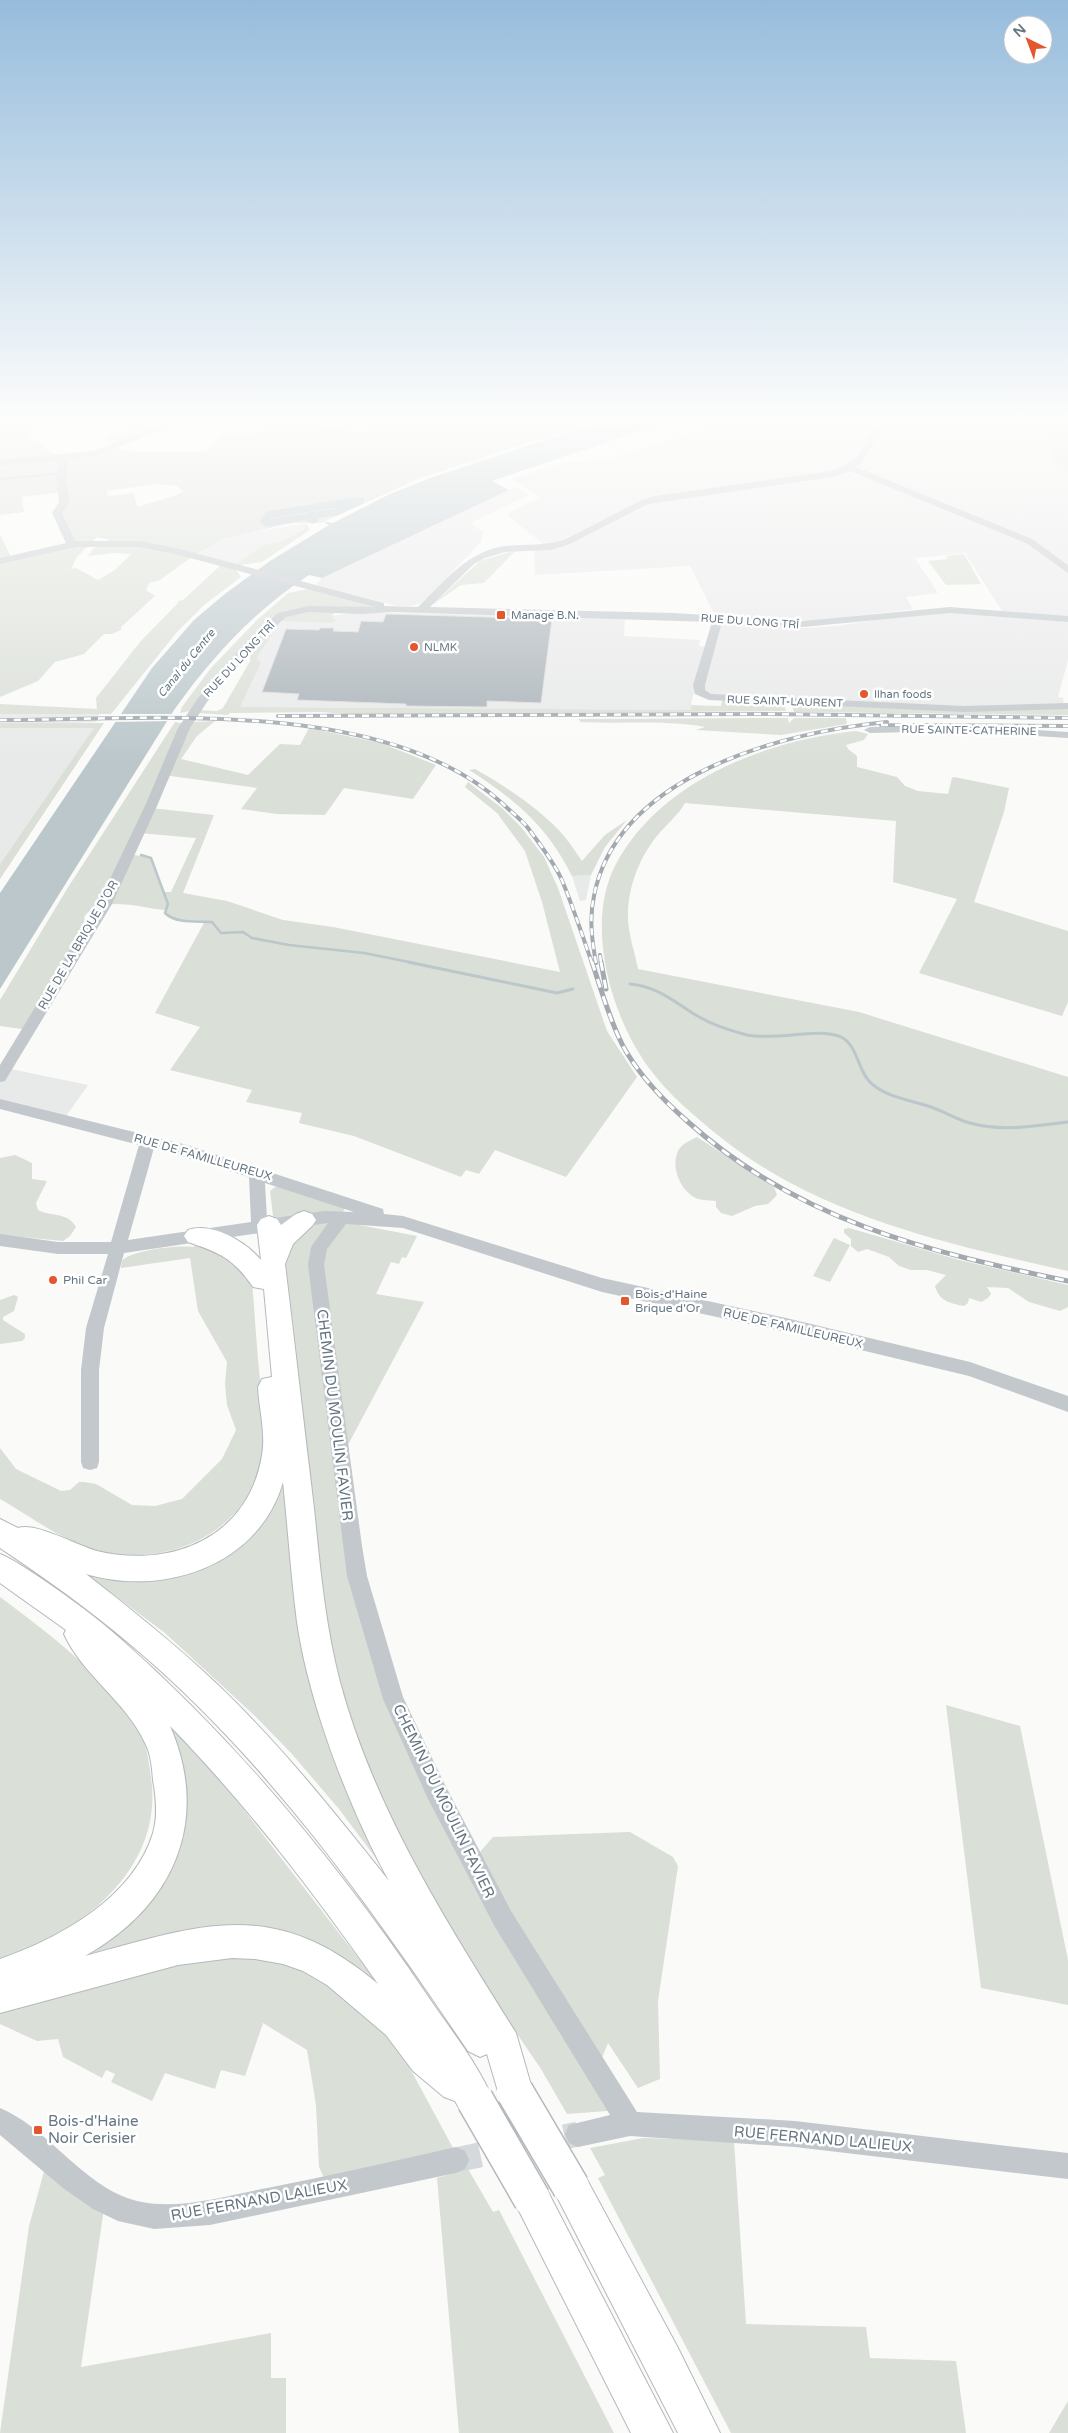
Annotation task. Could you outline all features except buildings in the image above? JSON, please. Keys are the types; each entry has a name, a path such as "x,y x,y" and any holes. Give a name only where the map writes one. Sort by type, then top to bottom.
{"highway":[{"path":"3,1534 41,1542 82,1559 107,1566 137,1569 174,1566 198,1559 222,1546 245,1528 258,1509 276,1454 268,1272 282,1238 304,1220"},
{"path":"264,1226 268,1272 312,1624 325,1682 352,1764 391,1852 455,1968 503,2046 515,2092"},
{"path":"196,1236 224,1244 243,1254 268,1272"},
{"path":"3,1534 67,1577 167,1656 266,1756 360,1868 458,2006 515,2092 571,2187 700,2433"},
{"path":"0,1566 70,1617 143,1678 240,1776 336,1893 430,2028 475,2100 532,2199 653,2433"},
{"path":"0,1976 56,1953 106,1922 133,1896 152,1871 163,1849 169,1831 172,1799 166,1760 158,1736 147,1716 127,1690 88,1650 70,1617"},
{"path":"0,1996 178,1948 232,1941 255,1942 283,1947 312,1957 338,1973 368,1996 398,2024 426,2058 475,2100"}],"street":[{"path":"68,537 72,545"},
{"path":"0,561 72,545 110,542 145,545 233,566 392,609 426,610 470,562 493,552 551,547 578,537"},
{"path":"1019,537 1030,541 1055,558 1068,570"},
{"path":"337,610 352,606 349,597"},
{"name":"RUE DU LONG TRÎ","path":"172,754 184,728 202,700 276,619 282,615 300,610 392,609"},
{"name":"RUE DU LONG TRÎ","path":"426,610 818,624 950,610 1068,620"},
{"name":"RUE SAINT-LAURENT","path":"718,619 699,685 699,692 709,698 964,709 1068,706"},
{"name":"RUE SAINTE-CATHERINE","path":"870,730 952,728 1068,735"},
{"name":"RUE DE LA BRIQUE D'OR","path":"0,1077 105,904 151,806 172,754"},
{"name":"RUE DE FAMILLEUREUX","path":"0,1104 148,1141 257,1173 403,1222 602,1285 786,1325 970,1369 1068,1404"},
{"path":"90,1462 92,1346 117,1248 148,1141"},
{"path":"257,1173 264,1226"},
{"name":"RUE DE FAMILLEUREUX","path":"0,1240 58,1248 117,1248 304,1220 342,1217 403,1222"},
{"name":"CHEMIN DU MOULIN FAVIER","path":"342,1217 319,1247 316,1265 357,1576 393,1699 436,1791 504,1919 630,2124"},
{"name":"RUE FERNAND LALIEUX","path":"0,2120 95,2195 120,2208 154,2216 182,2216 329,2189 456,2160"},
{"name":"RUE FERNAND LALIEUX","path":"578,2134 630,2124 795,2134 1068,2166"}],"shaded area":[{"path":"0,537 12,559 72,545 68,537 232,537 225,538 193,556 160,580 149,583 146,590 155,596 121,627 121,630 112,634 104,634 84,654 55,662 38,681 0,697","holes":["97,537 110,540 100,543 102,543 92,550 88,556 114,553 131,554 115,570 98,580 76,568 71,569 77,557"]},
{"path":"291,537 280,542 263,545 233,566 193,556 225,538"},
{"path":"291,537 300,537 262,562 233,566 263,545 280,542"},
{"path":"410,537 482,537 481,542 423,602 410,606 398,606 316,585 322,578"},
{"path":"534,537 1068,537 1068,617 1002,611 965,553 915,558 938,593 906,597 913,609 811,621 715,616 690,566 535,575 534,549 542,543"},
{"path":"516,550 484,583 461,585 432,605 480,561"},
{"path":"964,554 981,584 946,585 928,561 948,559 946,556"},
{"path":"223,563 233,566 241,577 204,605 177,632 111,714 0,714 0,704 97,709 96,698 140,642 178,601 183,600"},
{"path":"313,588 378,607 337,610 332,616 336,621 331,623 281,621 258,656 257,660 261,662 240,707 691,710 691,705 721,706 722,700 784,702 786,711 348,714 321,712 230,713 228,715 198,713 195,710 180,713 182,707 211,668 256,621 288,593","holes":["251,644 250,661 223,708 217,711 196,710"]},
{"path":"356,612 625,618 624,636 700,640 699,646 707,647 691,704 692,710 239,707 258,656 281,621 331,623 335,622 332,616"},
{"path":"933,612 977,613 1068,622 1068,660 1058,697 1063,698 1064,705 967,707 782,698 710,697 704,691 706,668 720,621 803,628 835,626"},
{"path":"797,702 964,709 1068,706 1068,715 794,712 792,705"},
{"path":"0,714 99,714 96,722 73,722 98,723 0,864"},
{"path":"788,718 789,723 794,718 846,718 847,724 781,735 696,730 705,727 690,725 581,722 578,719"},
{"path":"215,721 197,736 181,759 248,775 280,744 300,745 309,728 381,743 436,765 413,799 344,788 325,815 277,814 241,809 257,788 164,775 151,808 214,815 183,893 227,901 283,920 333,927 560,972 542,902 525,851 497,813 465,787 468,782 503,809 521,827 544,857 558,888 607,1031 637,1077 566,1177 495,1150 479,1174 466,1170 461,1177 354,1136 299,1123 302,1113 246,1102 252,1090 170,1070 200,1027 155,1013 205,921 178,920 169,917 165,910 133,905 110,904 91,910 84,917 87,924 29,1030 0,1026 0,1000 67,889 175,722 181,723 184,728 193,722","holes":["139,833 196,838 171,892 164,892 151,858 129,854"]},
{"path":"0,723 104,723 0,879 0,864 94,728 0,728"},
{"path":"856,731 868,734 864,740 846,745 857,756 857,767 897,777 905,786 918,791 948,794 952,778 954,777 1009,788 1004,812 974,902 1068,931 1068,1002 1062,1016 919,973 957,899 893,882 896,821 685,803 647,850 631,888 628,920 638,969 859,1012 1068,1077 1068,1271 931,1238 841,1207 798,1187 757,1164 700,1121 664,1087 649,1068 635,1047 623,1023 613,997 606,969 602,941 602,914 607,888 616,864 636,835 660,809 688,787 720,769 753,755 787,744"},
{"path":"475,769 510,791 545,817 564,836 582,861 605,835 627,820 605,847 591,875 572,876 563,859 541,829 515,803 469,770"},
{"path":"591,875 586,900 580,901 572,876"},
{"path":"6,1068 88,1085 64,1119 0,1104 0,1077"},
{"path":"697,1137 774,1187 777,1195 768,1204 755,1206 732,1216 721,1213 716,1207 716,1201 701,1200 692,1196 680,1182 675,1163 681,1146"},
{"path":"15,1155 32,1163 32,1179 47,1181 36,1203 38,1210 69,1219 76,1227 70,1236 63,1241 0,1235 0,1158"},
{"path":"282,1185 345,1208 343,1212 275,1218 273,1216 270,1191"},
{"path":"342,1217 354,1224 417,1236 406,1258 402,1257 399,1264 391,1262 376,1294 424,1302 341,1458 375,1638 473,1860 493,1837 630,1832 673,1857 678,1866 658,2001 660,2079 638,2088 608,2043 597,2070 621,2110 567,2114 541,2069 467,1960 403,1844 364,1756 336,1676 324,1617 281,1266 284,1248 313,1223"},
{"path":"849,1228 959,1260 1068,1285 1068,1307 1060,1311 1029,1302 1008,1288 987,1287 991,1294 981,1302 969,1298 968,1303 964,1306 949,1302 939,1295 935,1286 946,1275 927,1270 911,1270 899,1266 889,1257 867,1249 858,1252 851,1246 851,1239 844,1233 844,1229"},
{"path":"834,1238 850,1245 830,1282 813,1276"},
{"path":"198,1244 214,1244 252,1281 265,1433 265,1447 257,1477 243,1503 224,1524 200,1539 174,1550 145,1555 116,1554 86,1547 54,1532 0,1499 0,1448 16,1469 61,1491 70,1490 79,1482 96,1484 132,1505 155,1506 182,1499 222,1459 236,1430 227,1405 225,1384 227,1362 198,1311 190,1258 121,1268 122,1261 127,1257 144,1251 193,1247"},
{"path":"14,1295 18,1297 14,1311 3,1317 3,1320 25,1334 25,1338 22,1341 0,1344 0,1300"},
{"path":"280,1456 390,1877 339,1809 292,1754 255,1716 165,1633 86,1574 197,1566"},
{"path":"0,1597 57,1641 94,1674 126,1711 142,1735 146,1747 151,1778 152,1803 149,1826 142,1848 131,1868 101,1903 43,1945 0,1959"},
{"path":"136,1690 224,1784 359,1959 414,2022 283,1937 12,1983 173,1849"},
{"path":"946,1705 1020,1726 1068,1960 1068,2005 981,1988"},
{"path":"226,1950 307,1965 392,2035 453,2148 329,2189 319,2167 316,2105 307,2050 263,2023 245,2076 221,2070 215,2089 165,2073 152,2101 111,2082 115,2074 106,2070 102,2078 63,2057 58,2039 37,2041 0,2024 0,2009"},
{"path":"643,2138 734,2141 746,2324 866,2327 870,2358 956,2361 966,2433 731,2433 598,2178 605,2175 590,2148"},
{"path":"48,2157 105,2201 81,2367 271,2333 271,2378 286,2378 286,2433 0,2433 29,2226"},
{"path":"468,2169 493,2212 499,2210 614,2433 459,2433 437,2178"},
{"path":"1068,2401 1068,2433 1049,2433"}],"water":[{"name":"Canal du Centre","path":"310,537 410,537 322,578 309,575 270,604 219,653 174,710 0,989 0,893 152,668 194,620 226,593 270,561"}],"pier":[{"path":"118,714 175,714 170,721 113,722"}],"waterway":[{"path":"141,855 151,858 168,904 165,913 175,919 212,922 221,933 243,932 252,938 289,945 364,953 414,963"},
{"path":"408,962 557,993 573,989"},
{"path":"630,984 650,988 706,1021 747,1035 770,1036 821,1033 841,1037 847,1041 855,1052 867,1079 872,1084 898,1098 933,1108 964,1121 982,1126 1007,1128 1068,1122"}],"tunnel":[{"path":"456,2160 578,2134"}],"railway":[{"path":"278,716 768,714 1068,718"},
{"path":"0,720 194,718 264,721 332,730 396,745 454,769 503,804 525,825 550,859 561,878 592,963"},
{"path":"596,963 593,946 592,904 609,854 635,819 669,790 710,767 755,750 801,736 845,727 887,722"},
{"path":"881,725 1068,726"},
{"path":"600,955 601,963"},
{"path":"592,962 613,1024 622,1044 635,1065 651,1086 669,1104 729,1155 773,1184 819,1207 866,1227 914,1244 964,1258 1068,1281"},
{"path":"601,962 606,989"}],"place":[{"name":"Manage B.N.","path":"501,615"},
{"name":"NLMK","path":"414,647"},
{"name":"Ilhan foods","path":"864,694"},
{"name":"Phil Car","path":"53,1280"},
{"name":"Bois-d'Haine Brique d'Or","path":"625,1301"},
{"name":"Bois-d'Haine Noir Cerisier","path":"38,2130"}]}
